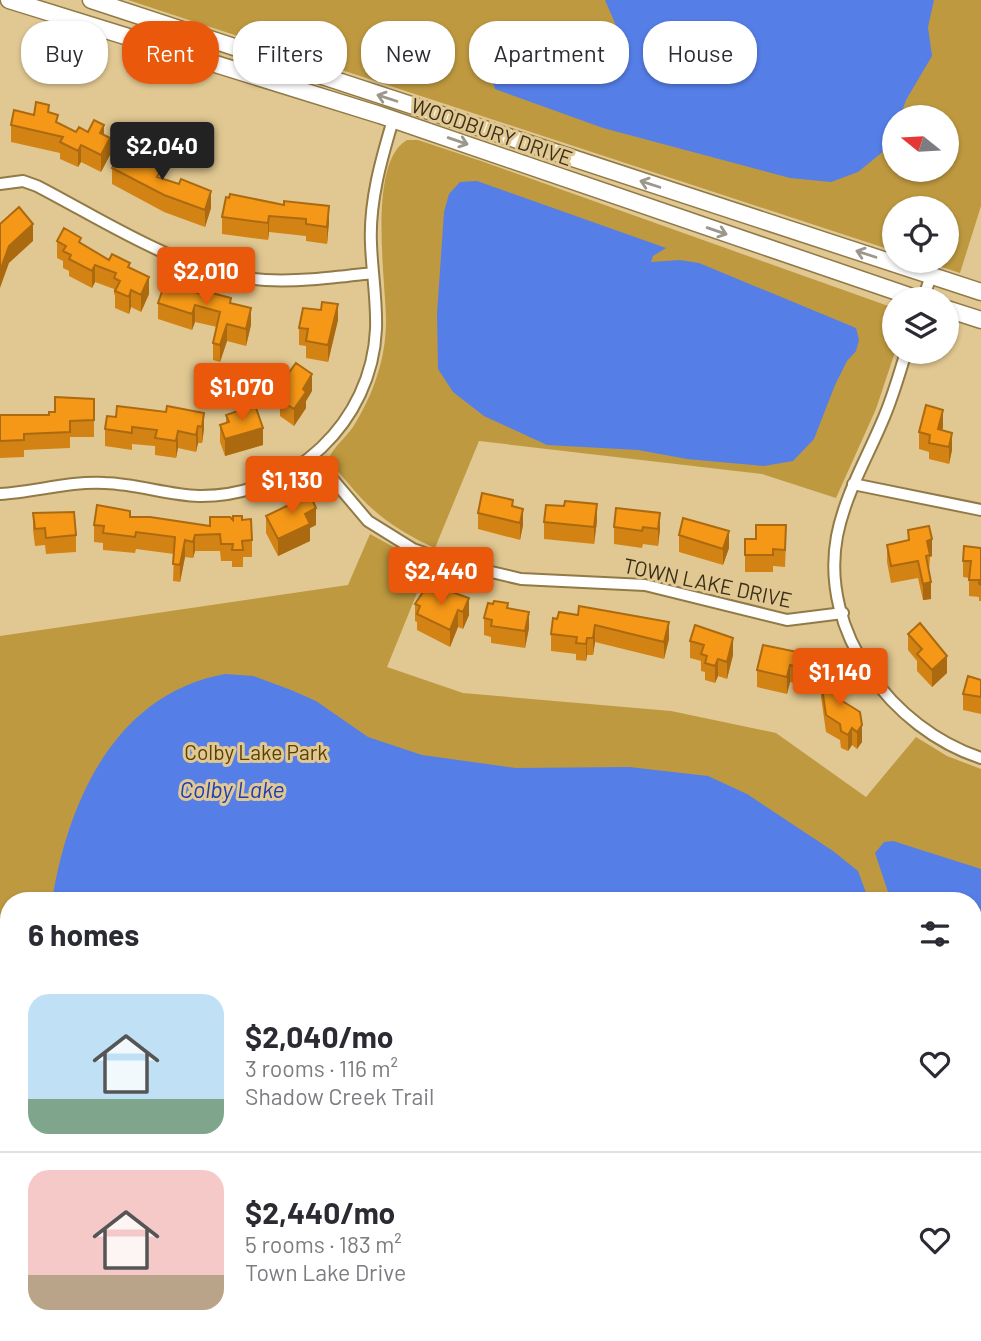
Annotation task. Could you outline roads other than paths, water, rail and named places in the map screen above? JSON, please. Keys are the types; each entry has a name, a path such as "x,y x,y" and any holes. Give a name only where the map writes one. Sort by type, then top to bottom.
{"main road":[{"name":"WOODBURY DRIVE","path":"9,0 393,120 886,287"},
{"name":"WOODBURY DRIVE","path":"91,0 981,292"},
{"path":"959,313 981,320"}],"street":[{"path":"0,494 104,483 199,496 228,493 258,487 287,475 313,456 345,422 366,382 376,330 371,244 374,200 393,120"},
{"path":"0,184 23,181 37,186 166,252 233,275 263,280 301,281 373,273"},
{"path":"926,287 931,276"},
{"path":"902,364 884,418 853,484 837,538 835,567 843,613 864,666 883,692 934,736 981,758"},
{"name":"TOWN LAKE DRIVE","path":"313,456 369,521 413,549 453,563 521,579 645,585 787,621 843,613"},
{"path":"853,484 981,510"}],"water":[{"path":"605,0 934,0 928,27 932,56 904,105 882,105 882,152 858,172 831,182 790,178 603,128 495,89 493,84 629,84 629,21 614,21"},
{"path":"477,181 666,248 653,256 651,262 680,260 699,263 856,328 859,340 856,351 847,361 835,385 814,439 793,461 764,466 687,459 638,450 547,445 484,416 453,392 438,369 437,314 444,212 449,194 460,182"},
{"name":"Colby Lake","path":"225,674 253,676 316,701 368,737 422,755 516,768 629,767 708,776 747,794 833,851 858,871 866,892 54,892 70,826 103,758 126,728 154,704 187,685"},
{"path":"893,841 981,869 981,892 888,892 875,853 884,842"}],"park label":[{"name":"Colby Lake Park","path":"256,751"}]}
